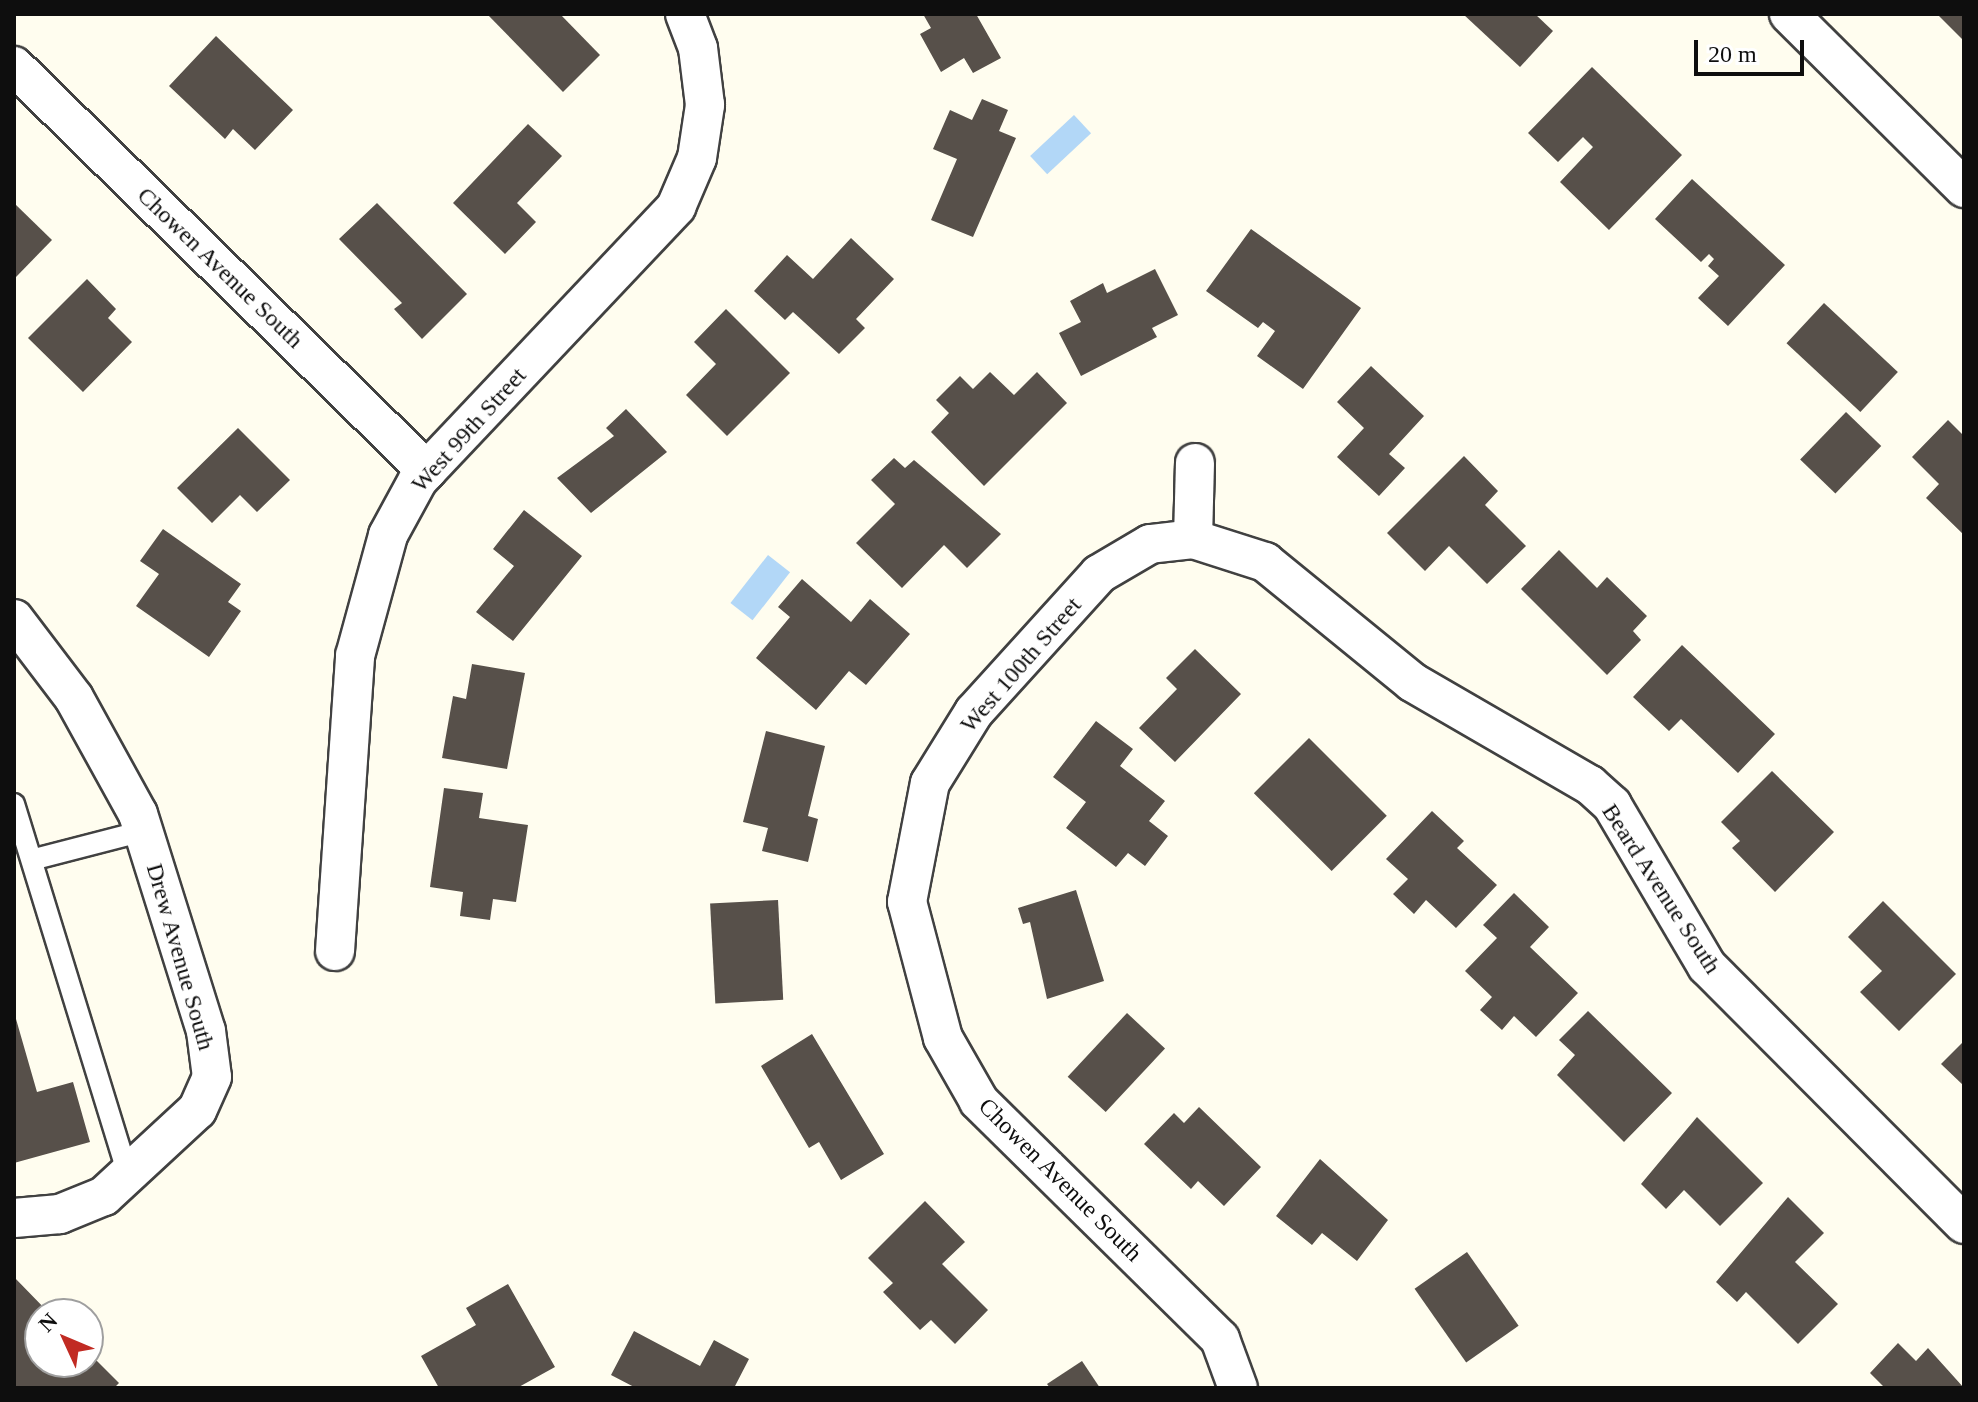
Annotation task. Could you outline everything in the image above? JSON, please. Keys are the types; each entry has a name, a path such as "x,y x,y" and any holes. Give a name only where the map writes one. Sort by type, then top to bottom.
{"street":[{"name":"West 99th Street","path":"335,951 355,656 367,593 388,535 427,471 676,207 697,158 705,105 698,48 685,14"},
{"path":"1789,14 1964,188"},
{"name":"Chowen Avenue South","path":"14,66 427,471"},
{"path":"1193,539 1195,463"},
{"name":"West 100th Street","path":"907,902 930,783 974,712 1099,574 1150,544 1193,539"},
{"name":"Beard Avenue South","path":"1193,539 1265,562 1412,682 1590,785 1612,805 1707,966 1964,1224"},
{"name":"Drew Avenue South","path":"14,619 74,698 143,831 206,1031 212,1077 197,1110 104,1196 60,1214 14,1218"},
{"name":"Chowen Avenue South","path":"907,902 943,1038 979,1101 1220,1339 1238,1388"}],"lane":[{"path":"14,804 35,859 128,1174"},
{"path":"35,859 143,831"}],"water":[{"path":"1074,115 1091,133 1047,174 1030,156"},
{"path":"768,555 790,572 753,620 730,603"}],"building":[{"path":"487,14 560,14 600,55 563,92"},
{"path":"923,14 976,14 1001,58 973,73 964,58 941,72 920,34 931,28"},
{"path":"1463,14 1535,14 1553,31 1520,67"},
{"path":"1937,14 1964,14 1964,41"},
{"path":"216,36 293,110 255,150 233,129 225,139 169,86"},
{"path":"1592,67 1682,155 1609,230 1560,182 1593,147 1583,137 1558,162 1528,133"},
{"path":"982,99 1008,110 999,131 1016,138 973,237 931,220 957,159 933,149 950,110 972,120"},
{"path":"528,124 562,156 517,203 536,222 505,254 453,203"},
{"path":"1692,179 1785,265 1728,326 1698,298 1719,276 1708,266 1714,259 1709,254 1701,262 1655,219"},
{"path":"14,203 52,240 16,277 14,275"},
{"path":"377,203 467,294 422,339 394,309 402,303 339,239"},
{"path":"1251,229 1361,308 1303,389 1257,356 1275,331 1263,322 1258,328 1206,291"},
{"path":"851,238 894,279 856,319 865,328 839,354 793,312 785,320 754,291 787,255 813,279"},
{"path":"1155,269 1178,315 1152,328 1157,337 1081,376 1059,333 1081,322 1070,301 1103,283 1107,293"},
{"path":"87,279 116,309 108,318 132,342 83,392 28,338"},
{"path":"1824,303 1898,372 1860,412 1786,343"},
{"path":"726,309 790,373 727,436 686,395 716,364 694,342"},
{"path":"1371,366 1424,416 1389,454 1405,468 1379,496 1337,457 1364,428 1337,402"},
{"path":"990,372 1014,395 1037,372 1067,403 984,486 931,432 949,413 936,400 960,376 973,389"},
{"path":"626,409 667,452 591,513 557,478 614,436 606,428"},
{"path":"1846,412 1881,446 1835,494 1800,459"},
{"path":"1948,420 1964,436 1964,535 1926,498 1939,484 1912,457"},
{"path":"238,428 290,480 257,512 240,495 212,523 177,488"},
{"path":"1464,456 1498,491 1485,505 1526,546 1487,584 1449,546 1425,571 1387,533"},
{"path":"894,458 905,468 914,460 1001,534 967,568 944,545 902,588 856,543 895,504 871,480"},
{"path":"524,510 582,556 513,641 476,612 514,566 493,549"},
{"path":"163,529 241,584 228,602 241,611 209,657 136,606 159,574 140,561"},
{"path":"1559,550 1597,588 1607,577 1647,616 1633,631 1641,640 1607,675 1521,589"},
{"path":"802,579 851,622 870,599 910,634 866,685 849,671 816,710 756,658 790,617 778,607"},
{"path":"1682,645 1775,734 1738,773 1681,719 1669,731 1633,697"},
{"path":"1195,649 1241,694 1175,762 1139,728 1177,689 1166,678"},
{"path":"472,664 525,673 507,769 442,758 453,696 466,699"},
{"path":"1096,721 1133,749 1120,766 1165,801 1149,821 1168,836 1145,866 1128,853 1116,867 1066,828 1086,802 1053,777"},
{"path":"766,731 825,746 808,816 818,819 808,862 762,851 768,828 743,822"},
{"path":"1309,738 1387,816 1332,871 1254,793"},
{"path":"1772,771 1834,832 1775,892 1732,848 1740,841 1721,822"},
{"path":"444,788 483,793 479,818 528,825 516,902 493,899 490,920 460,916 463,892 430,887"},
{"path":"1432,811 1464,841 1457,848 1497,885 1456,928 1426,900 1414,914 1393,894 1408,879 1386,859"},
{"path":"1076,890 1104,981 1047,999 1030,922 1023,924 1018,908"},
{"path":"1514,893 1549,927 1530,947 1578,993 1536,1037 1514,1016 1502,1030 1480,1010 1492,997 1465,971 1497,938 1483,925"},
{"path":"778,900 783,1000 715,1003 710,904"},
{"path":"1883,901 1956,974 1899,1031 1860,992 1882,971 1848,937"},
{"path":"1588,1011 1672,1093 1624,1142 1557,1075 1575,1055 1559,1040"},
{"path":"14,1012 37,1092 73,1082 90,1142 14,1163"},
{"path":"1127,1013 1165,1048 1106,1112 1068,1077"},
{"path":"812,1034 884,1154 841,1180 819,1142 809,1148 761,1066"},
{"path":"1964,1041 1964,1086 1941,1064"},
{"path":"1199,1107 1261,1167 1224,1206 1198,1181 1191,1189 1144,1144 1174,1113 1184,1123"},
{"path":"1697,1117 1763,1183 1720,1226 1684,1190 1666,1209 1641,1184"},
{"path":"1320,1159 1388,1220 1357,1261 1322,1233 1312,1245 1276,1216"},
{"path":"1788,1197 1824,1233 1795,1262 1838,1304 1798,1344 1746,1292 1737,1302 1716,1282"},
{"path":"925,1201 965,1242 942,1264 988,1310 955,1344 931,1320 920,1330 883,1292 893,1283 868,1258"},
{"path":"1467,1252 1519,1326 1466,1362 1415,1289"},
{"path":"14,1277 34,1298 24,1298 24,1378 104,1378 104,1368 119,1383 114,1388 14,1388"},
{"path":"508,1284 555,1367 517,1388 439,1388 421,1356 476,1325 466,1308"},
{"path":"634,1331 700,1366 714,1340 749,1359 734,1388 636,1388 611,1375"},
{"path":"1898,1343 1916,1361 1928,1348 1964,1388 1885,1388 1870,1373"},
{"path":"1082,1361 1100,1388 1050,1388 1047,1384"}]}
